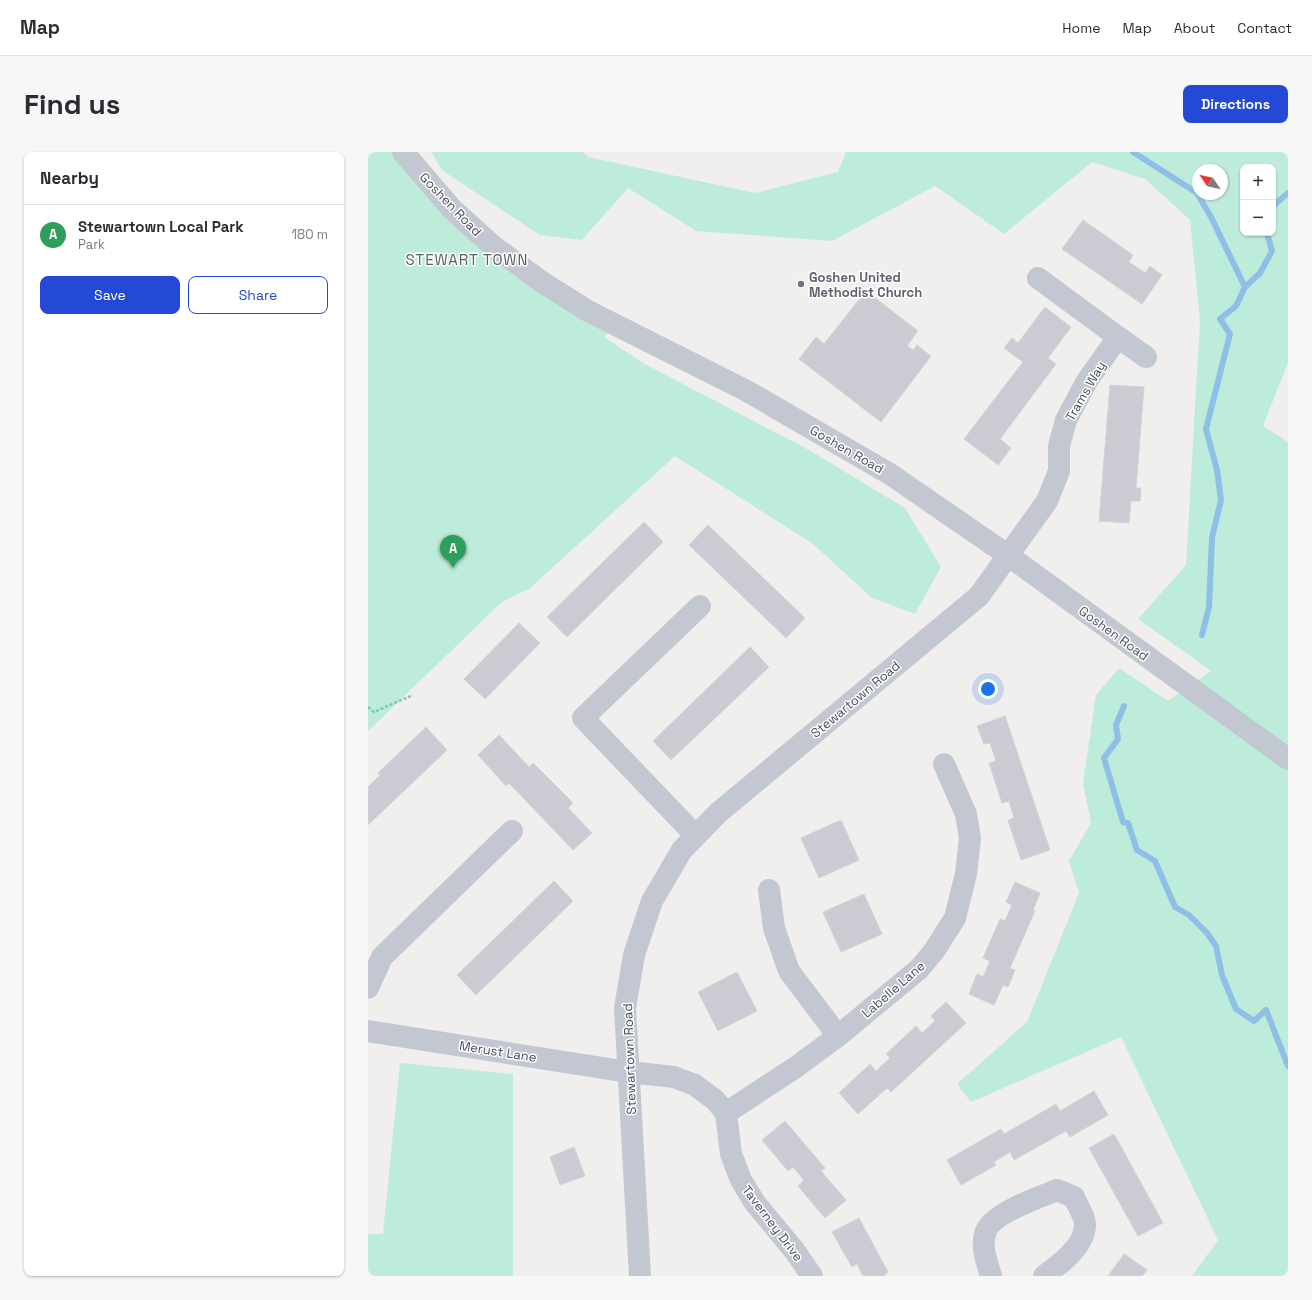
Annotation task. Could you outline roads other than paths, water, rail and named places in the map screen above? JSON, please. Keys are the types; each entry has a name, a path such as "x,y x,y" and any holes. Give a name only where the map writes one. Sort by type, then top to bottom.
{"street":[{"name":"Goshen Road","path":"403,152 452,209 493,246 542,282 588,311 747,391 890,474 1009,556 1288,759"},
{"path":"1038,278 1146,357"},
{"name":"Trams Way","path":"1009,556 1047,501 1054,486 1059,471 1059,446 1066,420 1087,381 1118,337"},
{"name":"Stewartown Road","path":"640,1276 625,1008 634,955 652,901 682,850 718,813 979,596 1009,556"},
{"path":"696,836 583,718 700,606"},
{"name":"Labelle Lane","path":"726,1113 796,1067 838,1036 919,970 934,951 955,918 966,874 970,838 966,814 944,764"},
{"path":"368,988 382,957 512,832"},
{"path":"769,890 774,928 789,971 838,1036"},
{"name":"Merust Lane","path":"368,1030 628,1072"},
{"path":"628,1072 674,1076 695,1086 715,1100 726,1113"},
{"name":"Taverney Drive","path":"726,1113 731,1154 742,1180 755,1203 794,1250 812,1276"},
{"path":"991,1276 983,1248 985,1232 992,1222 1023,1204 1057,1190 1074,1197 1085,1225 1082,1237 1067,1259 1044,1276"}],"waterway":[{"path":"1133,152 1197,193 1211,217 1245,287"},
{"path":"1276,203 1288,193"},
{"path":"1202,635 1209,607 1212,538 1221,500 1217,470 1206,429 1230,334 1220,319 1236,306 1245,287 1260,273 1272,251 1268,236"},
{"path":"1124,706 1116,725 1118,739 1104,758 1123,822 1128,823 1137,850 1155,861 1175,907 1189,915 1207,933 1216,946 1222,975 1236,1009 1254,1021 1266,1010 1288,1066"}],"place":[{"name":"Goshen United Methodist Church","path":"801,284"},
{"name":"Stewartown Local Park","path":"453,568"}],"district":[{"name":"STEWART TOWN","path":"467,260"}]}
